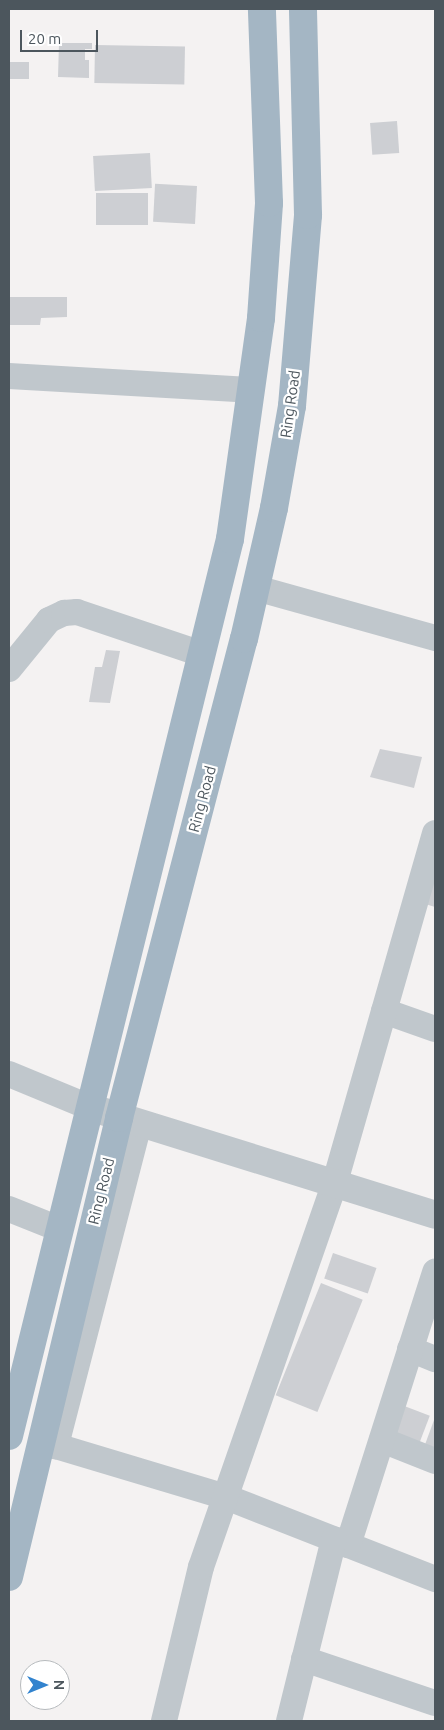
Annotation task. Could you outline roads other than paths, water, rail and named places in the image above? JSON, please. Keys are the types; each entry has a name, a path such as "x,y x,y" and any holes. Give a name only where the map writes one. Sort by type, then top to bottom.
{"highway":[{"name":"Ring Road","path":"9,1436 230,538 244,453 250,390 261,318 269,204 262,9"},
{"name":"Ring Road","path":"9,1577 129,1121 256,588 292,406 302,307 308,215 303,9"}],"street":[{"path":"9,376 250,390"},
{"path":"256,588 435,638"},
{"path":"9,669 49,620 64,613 77,612 202,654"},
{"path":"164,1721 202,1567 335,1182 435,833"},
{"path":"384,1011 435,1028"},
{"path":"9,1074 89,1107 129,1121 335,1182 435,1215"},
{"path":"129,1121 56,1446 226,1497 435,1579"},
{"path":"9,1209 59,1229"},
{"path":"289,1721 304,1659 341,1542 382,1440 435,1272"},
{"path":"410,1349 435,1359"},
{"path":"382,1440 435,1461"},
{"path":"304,1659 435,1703"}]}
